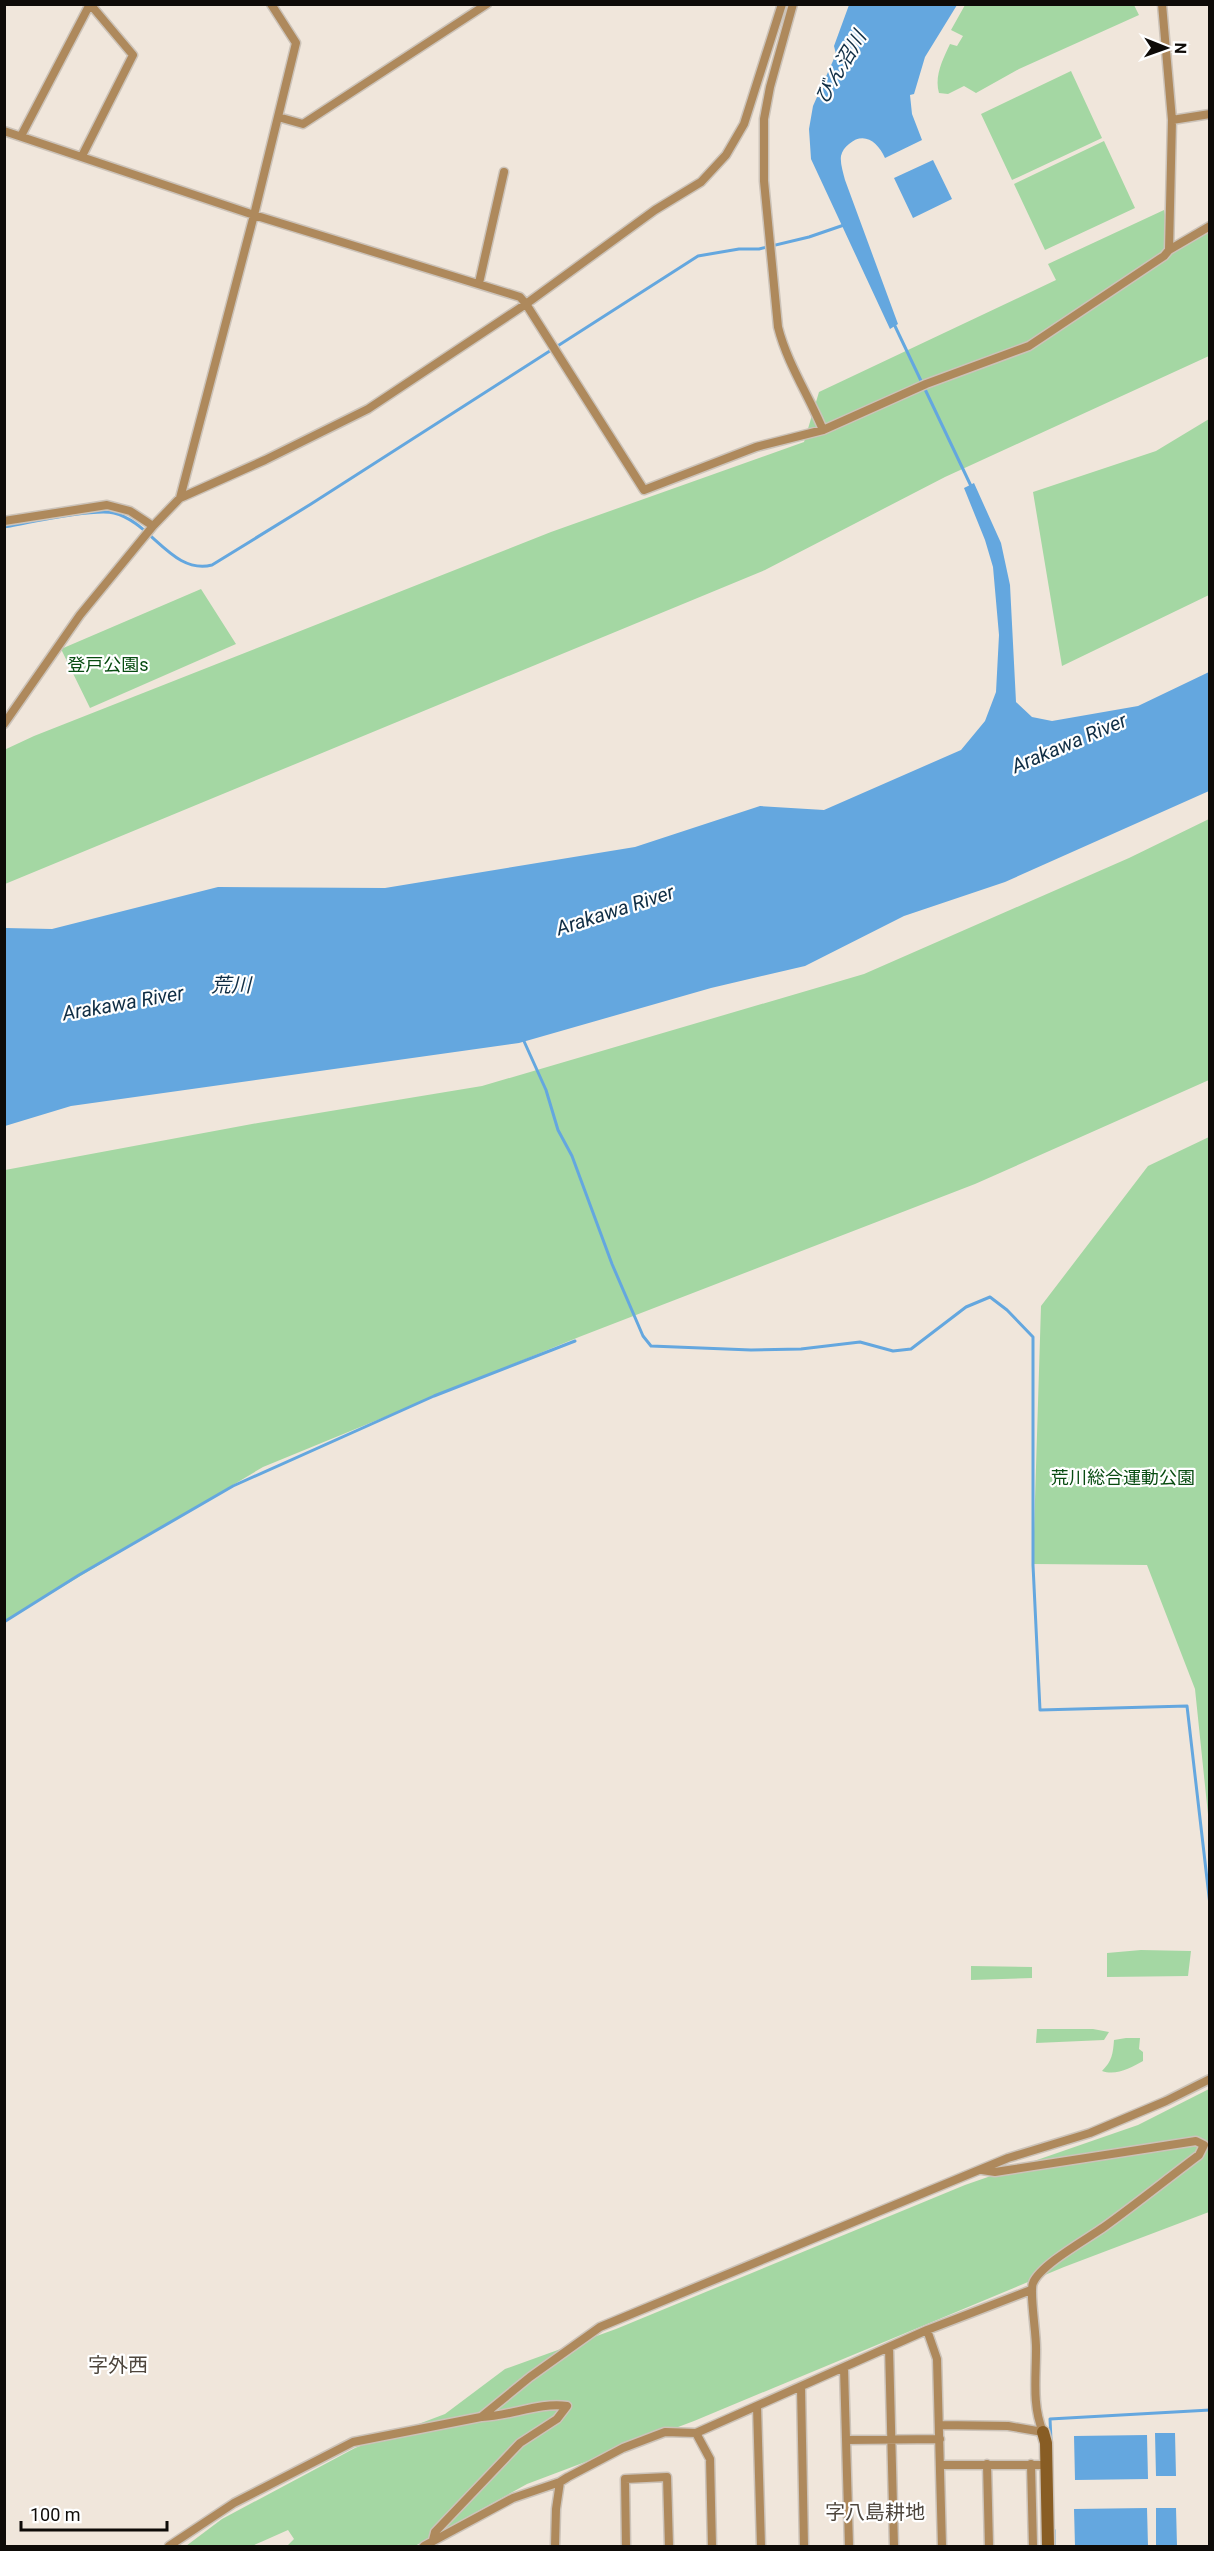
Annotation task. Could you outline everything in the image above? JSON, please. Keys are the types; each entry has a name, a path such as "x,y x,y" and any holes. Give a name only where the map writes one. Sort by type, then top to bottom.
{"street":[{"path":"21,136 90,4 133,55 82,156"},
{"path":"180,498 296,43 271,4"},
{"path":"278,117 303,124 487,4"},
{"path":"4,724 56,646 153,526 180,498 368,409 526,304 638,222 695,187 714,169 734,144 744,124 782,4"},
{"path":"793,4 767,102 763,146 764,181 778,327 782,344 812,402 823,430"},
{"path":"1162,4 1172,120 1169,250"},
{"path":"1172,120 1209,114"},
{"path":"4,131 254,215 520,297 644,489 756,447 823,430 926,384 1029,346 1164,256 1169,250 1209,226"},
{"path":"479,283 504,172"},
{"path":"4,521 107,505 130,511 153,526"},
{"path":"481,2417 530,2377 600,2327 1008,2158 1090,2133 1209,2079"},
{"path":"982,2170 995,2172 1196,2141 1204,2145 1198,2155 1045,2269 1034,2281 1031,2290 1036,2334 1035,2410 1046,2441 1048,2547"},
{"path":"424,2547 513,2498 560,2482 623,2448 665,2432 696,2433 927,2330 1031,2290"},
{"path":"927,2330 937,2355 942,2547"},
{"path":"889,2347 894,2547"},
{"path":"844,2368 849,2547"},
{"path":"801,2387 804,2547"},
{"path":"169,2547 234,2503 353,2442 481,2417 502,2416 555,2404 567,2406 557,2419 520,2443 435,2532 433,2540"},
{"path":"758,2406 761,2547"},
{"path":"940,2425 1008,2426 1043,2432"},
{"path":"696,2433 710,2459 712,2547"},
{"path":"847,2440 940,2439"},
{"path":"987,2464 989,2547"},
{"path":"1031,2464 1033,2547"},
{"path":"940,2465 1046,2465"},
{"path":"626,2547 625,2479 667,2477 669,2547"},
{"path":"555,2547 556,2509 560,2482"}],"green space":[{"path":"965,5 1134,5 1139,15 1019,69 976,93 964,86 948,94 939,93 938,74 950,44 957,46 963,36 951,30"},
{"path":"1071,71 1102,138 1012,180 981,114"},
{"path":"1104,141 1135,208 1045,250 1014,184"},
{"path":"1164,210 1173,253 1209,232 1209,356 945,477 765,570 5,884 4,750 34,736 551,532 804,442 819,392 1056,280 1048,264"},
{"path":"1209,419 1209,595 1062,666 1033,492 1156,451"},
{"name":"登戸公園s","path":"201,589 236,644 90,708 61,649"},
{"path":"1209,819 1209,1080 975,1184 579,1337 263,1467 5,1621 5,1170 258,1123 482,1086 864,974 1129,858"},
{"name":"荒川総合運動公園","path":"1209,1137 1209,1824 1195,1689 1147,1565 1033,1564 1041,1306 1148,1166"},
{"path":"1141,1950 1191,1951 1188,1976 1107,1977 1107,1953"},
{"path":"971,1966 1032,1967 1032,1978 971,1980"},
{"path":"1037,2029 1093,2029 1109,2032 1104,2040 1036,2043"},
{"path":"1140,2038 1139,2049 1143,2052 1143,2061 1118,2072 1102,2071 1111,2057 1114,2040"},
{"path":"1209,2089 1209,2212 1064,2267 694,2421 527,2484 415,2546 287,2546 294,2539 288,2530 252,2546 186,2546 222,2519 355,2448 445,2414 505,2369 616,2329 965,2185 1138,2125"}],"water":[{"name":"びん沼川","path":"849,5 957,5 925,57 914,94 910,95 912,114 922,140 885,158 874,143 860,138 848,145 841,156 845,180 898,324 890,329 811,159 809,129 813,106 836,54 834,46"},
{"path":"933,160 952,199 913,218 894,178"},
{"name":"荒川","path":"974,483 1001,543 1010,585 1016,702 1032,717 1052,721 1138,706 1209,672 1209,791 1005,882 904,916 805,966 711,988 519,1043 71,1106 5,1126 5,928 52,929 218,887 385,888 635,847 760,806 824,810 961,750 985,721 996,692 999,635 993,567 964,488"},
{"path":"1155,2433 1175,2433 1176,2476 1156,2476"},
{"path":"1147,2435 1148,2479 1075,2480 1074,2436"},
{"path":"1147,2508 1148,2546 1075,2546 1074,2509"},
{"path":"1156,2508 1176,2508 1177,2546 1156,2546"}],"waterway":[{"path":"4,527 77,514 114,513 139,526 173,555 185,562 198,566 212,565 698,256 739,249 759,249 809,237 844,225"},
{"path":"894,324 971,486"},
{"path":"523,1039 546,1090 558,1130 572,1156 612,1264 643,1336 651,1346 751,1350 801,1349 860,1342 893,1351 911,1349 966,1307 990,1297 1007,1310 1033,1337 1033,1565 1040,1710 1187,1706 1210,1905"},
{"path":"4,1622 79,1575 233,1486 434,1396 575,1341"},
{"path":"1051,2440 1050,2419 1210,2410"},
{"path":"1054,2530 1054,2546"}],"district":[{"name":"字外西","path":"118,2365"},
{"name":"字八島耕地","path":"875,2512"}],"water label":[{"name":"Arakawa River","path":"1069,743"},
{"name":"Arakawa River","path":"615,910"},
{"name":"Arakawa River","path":"123,1003"}]}
